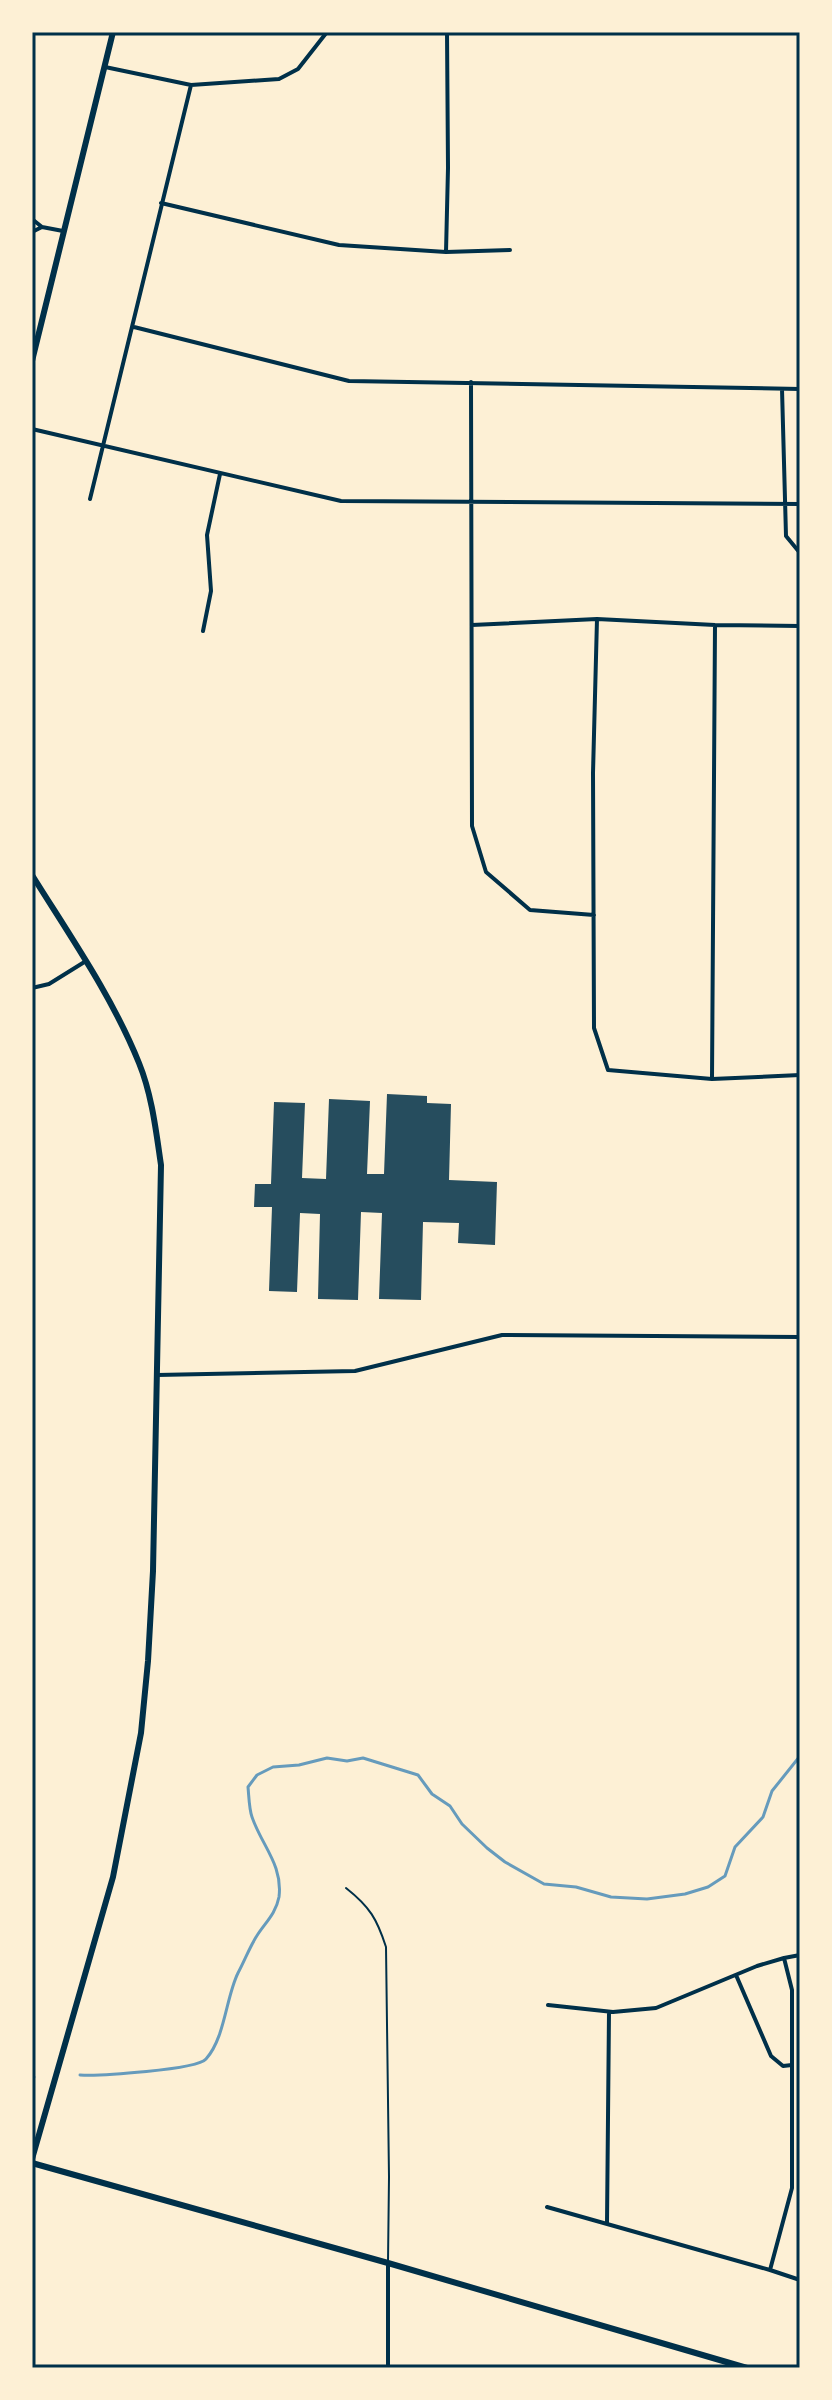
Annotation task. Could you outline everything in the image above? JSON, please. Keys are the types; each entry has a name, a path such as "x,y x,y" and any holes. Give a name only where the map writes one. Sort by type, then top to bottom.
{"main road":[{"path":"32,361 113,32"},
{"path":"32,875 86,961 140,1065 154,1113 161,1165 153,1571 141,1733 113,1877 32,2161 747,2368"}],"street":[{"path":"105,67 191,85 279,79 298,69 327,32"},
{"path":"446,252 447,32"},
{"path":"90,499 191,85"},
{"path":"161,203 339,245 446,252 510,250"},
{"path":"32,219 42,227 63,231"},
{"path":"32,232 42,227"},
{"path":"134,327 349,381 800,389"},
{"path":"471,382 472,826 486,872 530,910 595,915"},
{"path":"782,389 786,536 800,553"},
{"path":"32,429 341,501 800,504"},
{"path":"203,631 211,591 207,535 220,474"},
{"path":"472,625 597,619 800,626"},
{"path":"597,619 593,773 594,1028 608,1070 712,1079 800,1075"},
{"path":"712,1079 715,625"},
{"path":"32,988 49,984 86,961"},
{"path":"157,1375 355,1371 502,1335 800,1337"},
{"path":"548,2005 609,2012 656,2008 736,1974 800,1955"},
{"path":"770,2270 792,2188 792,1990 784,1958"},
{"path":"736,1974 771,2056 783,2066 792,2065"},
{"path":"607,2223 609,2012"},
{"path":"547,2207 800,2280"},
{"path":"388,2263 388,2368"}],"lane":[{"path":"346,1888 364,1902 377,1920 386,1947 388,2263"}],"building":[{"path":"387,1094 427,1096 427,1103 451,1104 449,1180 497,1182 495,1245 458,1243 459,1223 423,1222 421,1300 379,1299 382,1213 361,1212 358,1300 318,1299 320,1214 300,1213 297,1292 269,1291 272,1207 254,1207 255,1184 271,1184 274,1102 305,1103 302,1178 326,1179 329,1099 370,1101 367,1174 384,1174"}],"waterway":[{"path":"80,2075 185,2066 206,2059 212,2050 238,1973 278,1903 278,1875 252,1817 248,1787 257,1775 273,1767 327,1758 347,1761 363,1758 418,1775 432,1794 450,1806 462,1824 487,1848 544,1884 576,1887 611,1897 647,1899 685,1894 708,1887 725,1876 735,1847 763,1817 772,1791 800,1756"}]}
